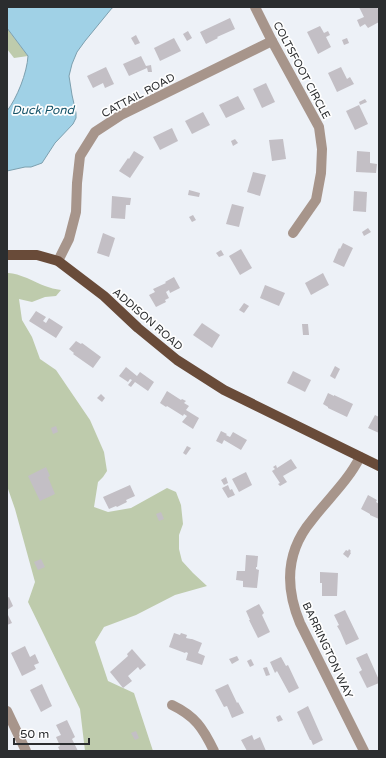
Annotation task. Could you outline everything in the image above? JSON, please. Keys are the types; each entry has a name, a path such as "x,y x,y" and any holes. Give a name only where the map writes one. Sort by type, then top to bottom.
{"main road":[{"name":"ADDISON ROAD","path":"7,255 37,255 58,261 104,296 138,328 177,360 224,390 379,466"}],"street":[{"name":"COLTSFOOT CIRCLE","path":"255,7 319,127 322,149 321,173 316,200 293,233"},
{"name":"CATTAIL ROAD","path":"58,261 69,239 76,212 80,156 94,132 121,115 272,41"},
{"name":"BARRINGTON WAY","path":"360,457 346,479 305,529 292,558 290,580 293,602 300,623 364,751"},
{"path":"172,705 186,713 198,724 214,751"},
{"path":"7,711 26,751"}],"green space":[{"path":"7,28 28,56 14,58 7,49"},
{"path":"7,273 21,276 47,287 61,290 56,296 45,297 32,302 19,299 22,320 32,337 40,359 56,370 90,420 104,452 107,471 98,482 94,507 108,512 131,508 167,488 176,492 181,505 183,524 179,535 179,549 182,561 207,586 175,595 136,615 104,627 95,642 108,681 134,693 153,751 85,751 80,709 28,602 35,582 15,509 7,486"}],"water":[{"name":"Duck Pond","path":"7,7 114,7 85,41 77,52 72,64 69,76 76,113 76,118 73,124 55,143 42,163 31,167 7,171 7,111 21,85 26,70 28,56 7,28"}],"building":[{"path":"359,7 377,7 379,11 379,22 368,28 365,24 360,27 357,20 364,17"},
{"path":"230,18 235,29 206,44 200,32"},
{"path":"320,26 324,33 328,31 330,35 326,37 331,47 318,54 307,32"},
{"path":"188,31 192,38 187,41 183,34"},
{"path":"136,35 140,43 135,45 131,38"},
{"path":"174,38 181,51 160,61 154,48"},
{"path":"347,38 349,43 344,45 342,40"},
{"path":"141,56 146,66 151,65 152,72 148,72 147,68 129,76 123,64"},
{"path":"106,67 114,84 105,88 103,83 93,88 87,76"},
{"path":"341,67 347,79 350,77 354,84 337,92 328,73"},
{"path":"266,83 275,102 262,108 253,89"},
{"path":"238,96 245,109 226,118 219,105"},
{"path":"365,99 367,102 360,105 359,102"},
{"path":"359,105 368,124 355,130 346,111"},
{"path":"203,112 210,125 192,134 185,121"},
{"path":"172,128 178,141 160,150 153,137"},
{"path":"235,139 238,143 233,146 231,141"},
{"path":"283,139 286,159 272,161 269,140"},
{"path":"134,151 144,157 130,178 119,171"},
{"path":"357,151 370,152 370,163 377,164 376,173 356,172"},
{"path":"253,172 266,175 260,196 247,192"},
{"path":"189,190 200,193 199,197 188,195"},
{"path":"354,191 367,192 366,212 353,211"},
{"path":"112,196 131,198 130,205 126,205 125,219 111,218"},
{"path":"232,204 244,207 239,227 226,224"},
{"path":"193,215 196,220 192,222 189,217"},
{"path":"368,228 371,232 364,236 362,232"},
{"path":"103,233 115,238 109,257 97,253"},
{"path":"343,243 353,248 344,267 333,262 339,248 340,249"},
{"path":"241,249 252,268 240,275 229,256"},
{"path":"221,250 224,255 219,257 216,253"},
{"path":"323,273 329,285 311,295 305,283"},
{"path":"174,277 180,288 170,293 169,290 166,292 169,298 165,300 166,302 156,307 149,295 155,292 153,289 166,283 165,282"},
{"path":"265,285 285,293 279,306 260,298"},
{"path":"244,303 249,306 244,313 239,310"},
{"path":"36,311 46,317 43,321 46,323 49,318 63,327 56,338 29,321"},
{"path":"202,323 220,335 212,348 193,335"},
{"path":"302,324 308,324 309,335 303,335"},
{"path":"76,341 81,344 82,343 101,357 93,368 73,354 74,353 69,349"},
{"path":"335,366 340,369 335,379 330,376"},
{"path":"126,367 137,376 140,372 154,382 148,391 135,382 131,387 128,385 132,380 130,379 128,382 119,376"},
{"path":"293,371 311,380 305,392 287,383"},
{"path":"167,391 181,400 186,401 184,403 189,406 186,410 199,418 193,429 182,422 187,416 184,414 183,416 160,403"},
{"path":"328,393 353,404 347,417 323,404"},
{"path":"101,394 105,398 102,402 97,398"},
{"path":"375,415 379,417 379,433 368,428"},
{"path":"56,426 58,432 53,434 51,428"},
{"path":"221,431 230,437 233,432 247,440 241,450 224,440 222,444 216,441"},
{"path":"187,446 191,448 186,455 183,453"},
{"path":"291,459 297,468 283,476 287,482 280,486 278,484 280,483 272,471 275,469 273,467 276,465 277,468"},
{"path":"46,467 50,476 48,477 55,494 40,501 28,476"},
{"path":"246,472 252,485 239,492 232,479"},
{"path":"226,477 228,483 224,485 221,480"},
{"path":"130,485 135,496 126,500 127,502 117,507 116,506 109,509 103,497"},
{"path":"228,485 230,490 232,489 235,495 228,498 222,488"},
{"path":"368,495 377,500 376,502 379,504 379,519 361,509"},
{"path":"161,512 164,519 159,521 156,514"},
{"path":"349,549 351,553 348,558 343,554"},
{"path":"246,555 258,556 256,567 256,569 259,570 257,588 243,587 243,581 236,580 237,571 245,571"},
{"path":"41,559 45,567 38,570 34,562"},
{"path":"320,572 338,573 337,596 322,596"},
{"path":"9,597 13,606 7,610 7,598"},
{"path":"259,604 264,613 262,615 270,632 258,638 246,611"},
{"path":"345,610 359,639 346,645 337,626 339,625 334,615"},
{"path":"7,613 12,623 7,625"},
{"path":"174,633 187,635 186,638 202,643 198,653 205,656 202,665 186,660 188,653 169,647"},
{"path":"25,646 30,657 35,654 39,663 34,665 36,669 22,676 11,653"},
{"path":"132,649 146,665 140,670 138,667 128,676 132,681 123,688 110,672 128,656 127,654"},
{"path":"367,653 379,683 367,688 359,672 362,670 356,658"},
{"path":"237,656 239,660 232,664 229,659"},
{"path":"281,657 286,666 288,665 299,688 289,693 277,671 275,673 270,662"},
{"path":"251,659 254,665 250,667 247,661"},
{"path":"267,667 270,675 266,676 263,668"},
{"path":"42,684 52,706 41,712 30,690"},
{"path":"228,684 237,703 238,702 244,713 232,718 227,706 224,707 215,690"},
{"path":"308,706 323,740 313,745 297,712"},
{"path":"280,715 283,720 278,722 276,717"},
{"path":"67,720 75,737 72,739 78,751 60,751 58,747 60,746 56,737 61,735 56,725"},
{"path":"136,731 139,738 135,740 131,733"},
{"path":"252,735 254,740 260,737 266,751 247,751 241,740"}]}
